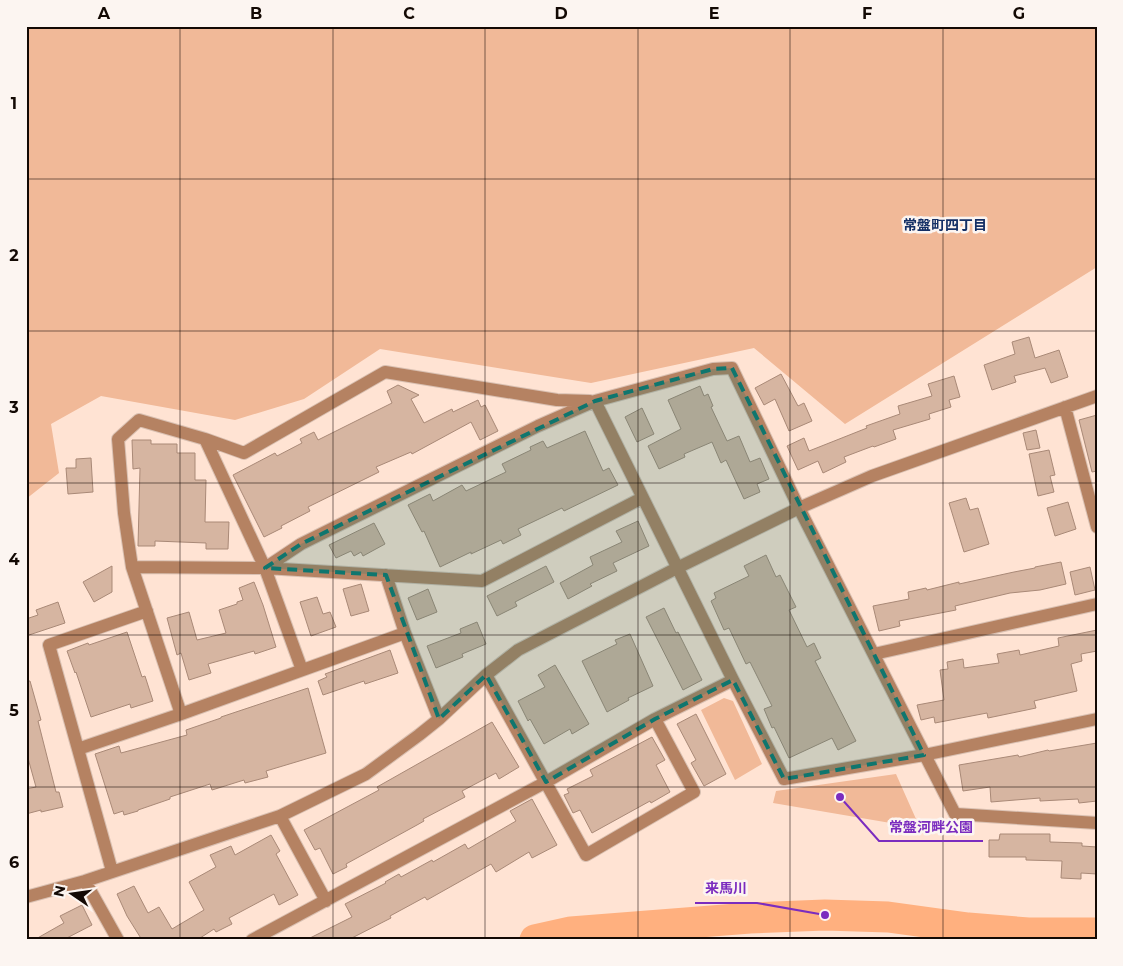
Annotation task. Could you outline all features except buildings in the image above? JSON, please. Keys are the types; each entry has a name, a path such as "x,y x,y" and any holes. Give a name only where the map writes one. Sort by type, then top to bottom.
{"street":[{"path":"265,568 301,544 538,426 595,401 714,369 732,368 799,508 955,814 1097,823"},
{"path":"181,714 132,567 124,513 118,439 140,420 244,452 385,372 557,400 595,401"},
{"path":"26,897 86,881 280,816 366,774 420,736 486,675 518,650 677,568 799,508 872,476 1097,396"},
{"path":"595,401 784,779 924,755 1097,719"},
{"path":"1065,407 1097,527"},
{"path":"205,439 265,568 302,670"},
{"path":"132,567 265,568 482,581 642,498"},
{"path":"386,575 405,633 439,719"},
{"path":"874,654 1097,604"},
{"path":"112,871 49,646 147,611"},
{"path":"78,749 405,633"},
{"path":"486,675 586,855 694,792 655,718"},
{"path":"252,940 546,782 655,718 733,680"},
{"path":"280,816 326,901"},
{"path":"86,881 118,940"}],"highlighted area":[{"path":"732,368 924,755 784,779 733,680 655,719 546,782 486,675 439,719 386,575 265,568 301,544 595,401 713,369"}],"shaded area":[{"path":"26,26 1097,26 1097,267 845,424 754,348 591,383 380,349 304,399 235,420 101,396 51,424 59,473 26,499"},
{"path":"724,698 733,701 762,764 735,780 701,710"},
{"path":"896,774 920,828 773,803 776,791"}],"waterway":[{"path":"535,940 571,932 750,918 825,915 888,917 968,928 1028,933 1097,933"}],"place":[{"name":"常盤河畔公園","path":"840,797"},
{"name":"来馬川","path":"825,915"}],"district":[{"name":"常盤町四丁目","path":"945,225"}]}
